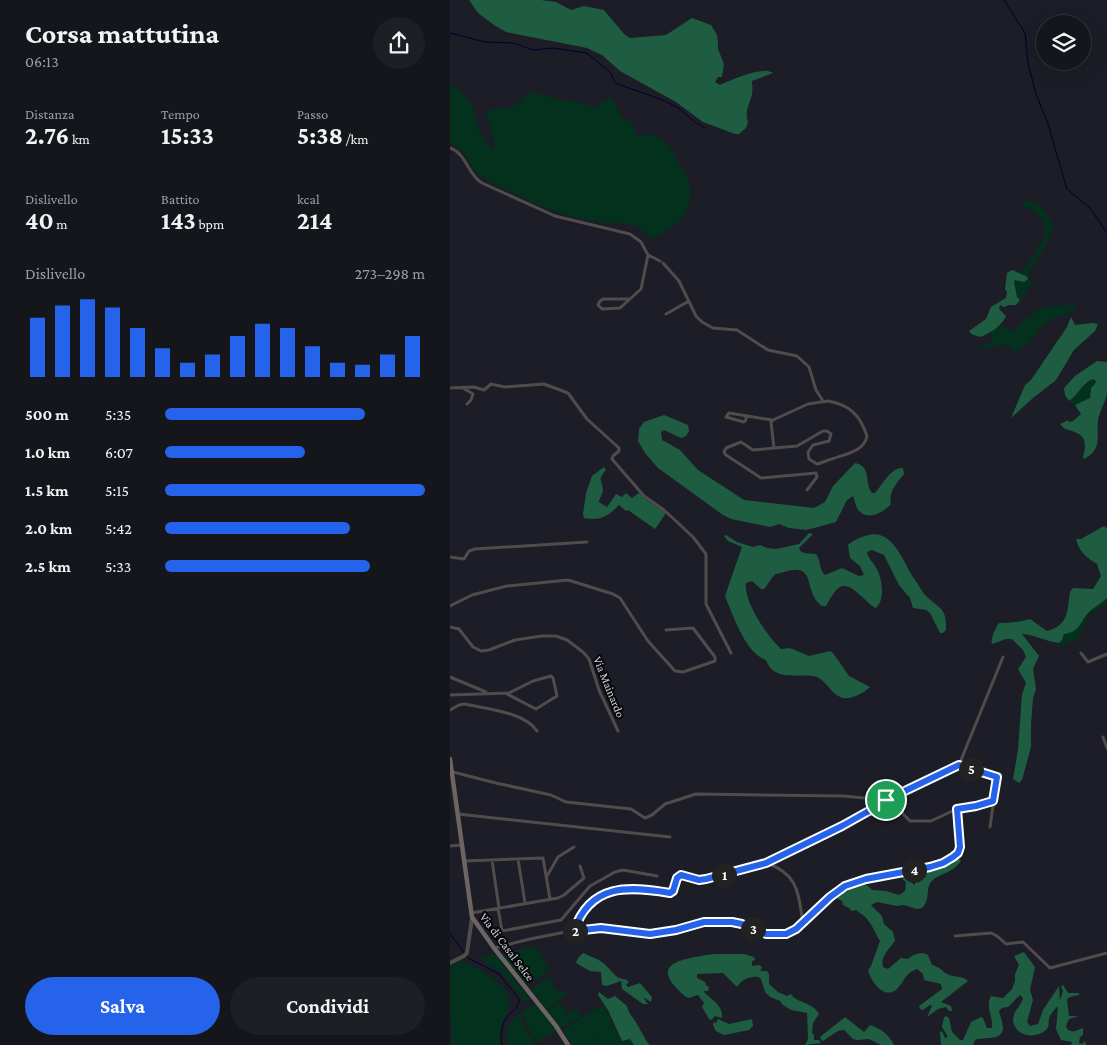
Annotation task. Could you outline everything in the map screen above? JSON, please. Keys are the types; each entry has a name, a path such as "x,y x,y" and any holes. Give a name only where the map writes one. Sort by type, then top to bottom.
{"main road":[{"name":"Via di Casal Selce","path":"450,759 472,916 494,948 556,1026 568,1045"}],"street":[{"path":"450,148 459,153 474,178 480,182 554,216 632,234 641,242 648,255 662,262 679,281 696,316 705,324 715,328 739,330 768,350 791,354 803,360 823,401"},
{"path":"630,299 603,300 600,301 598,306 603,309 618,309 638,293 642,287 648,255"},
{"path":"666,314 689,301"},
{"path":"450,388 474,387 484,390 490,384 503,387 544,384 569,394 587,419 619,447 620,450 612,456 612,459 642,495 672,517 693,537 706,554 706,604 731,653"},
{"path":"460,387 473,394 468,404"},
{"path":"746,416 744,422 726,417 729,413 773,420 803,406 823,401 834,402 850,409 861,423 867,438 864,443 851,453 819,464 807,457 808,452 813,445 830,441 831,434 826,430 796,446 754,450 741,442 726,448 724,452 760,478 815,473"},
{"path":"773,420 771,422 774,448"},
{"path":"815,473 819,464"},
{"path":"807,490 817,478 818,475 815,473"},
{"path":"450,556 465,558 469,551 475,548 587,542"},
{"path":"450,606 472,595 506,586 570,580 620,598 648,641 675,672 682,672 715,661 715,657 693,628 666,630"},
{"name":"Via Mainardo","path":"450,627 459,629 473,647 482,651 515,640 542,636 556,636 569,641 589,659 599,690 618,731"},
{"path":"1081,653 1088,662 1107,655"},
{"path":"452,774 551,795 566,802 630,809 644,818 652,815 665,804 696,794 843,796 886,800 959,765 1003,657"},
{"path":"450,695 506,693 533,681 551,676 557,696 536,709 506,693"},
{"path":"450,678 489,693"},
{"path":"450,710 465,704 521,718 532,724 538,731"},
{"path":"1103,738 1107,748"},
{"path":"959,765 997,777 990,827"},
{"path":"574,931 577,923 592,903 604,894 634,888 670,893 673,891 677,878 681,875 699,880 766,863 886,804 894,805 906,818 913,822 934,820 957,809 993,801"},
{"path":"494,948 574,931 601,928 650,934 676,930 704,922 732,922 766,934 784,935 792,932 832,895 845,886 866,879 930,867 943,863 953,857 958,853 960,847 957,809"},
{"path":"458,814 670,837"},
{"path":"450,846 462,845"},
{"path":"546,876 558,857 574,847"},
{"path":"464,862 543,858 550,899"},
{"path":"518,859 525,903"},
{"path":"492,860 502,931 561,920 590,886 609,874 623,870 657,876"},
{"path":"766,863 786,873 793,880 798,891 803,923"},
{"path":"450,964 465,955 468,950 472,916 499,908 563,896 584,878 580,866"},
{"path":"956,936 990,933 1006,944 1023,942 1050,968 1107,953"}],"green space":[{"path":"469,0 541,0 556,2 571,10 584,6 604,10 624,34 630,38 666,35 692,18 711,25 717,35 718,49 724,64 722,77 718,77 715,82 720,85 755,72 768,71 773,73 752,81 752,92 747,111 748,122 746,128 739,134 735,134 703,122 676,102 620,71 602,55 587,48 506,32 478,13"},
{"path":"450,83 463,94 473,107 480,133 494,151 495,146 486,113 491,109 512,108 532,92 586,104 596,109 601,103 612,97 620,117 634,124 636,134 655,136 671,149 688,179 690,200 688,208 677,223 652,239 640,228 633,225 603,223 573,217 540,206 492,183 478,175 460,148 450,143"},
{"path":"1031,201 1045,211 1053,227 1042,253 1028,271 1032,285 1020,300 1014,282 1015,280 1024,282 1026,276 1019,272 1022,271 1039,249 1045,233 1044,225 1040,218 1032,210 1021,205 1023,202"},
{"path":"1012,270 1026,276 1028,279 1024,282 1015,280 1014,282 1017,297 1020,300 1016,305 1004,307 1000,305 999,309 1006,316 988,334 980,337 971,334 969,331 986,319 991,307 1006,298 1007,273"},
{"path":"1073,304 1077,306 1066,314 1048,321 1026,346 1016,352 1006,344 979,349 991,341 993,337 989,333 1001,325 1010,330 1015,330 1041,309 1048,306"},
{"path":"1071,317 1075,325 1098,324 1095,331 1074,350 1056,380 1011,418 1025,385 1031,380 1067,327"},
{"path":"1097,361 1107,362 1107,394 1099,418 1096,447 1084,459 1085,445 1082,437 1075,432 1065,429 1060,424 1068,420 1069,422 1073,421 1081,414 1075,405 1090,398 1091,388 1096,381 1093,379 1086,383 1069,401 1065,395 1064,388 1075,376"},
{"path":"1093,378 1095,384 1090,390 1090,398 1075,405 1069,401 1086,383"},
{"path":"664,415 688,425 689,431 686,436 681,438 664,430 661,432 662,440 680,450 698,470 744,500 814,508 825,502 833,486 855,463 866,471 872,493 875,493 895,470 903,468 904,474 892,492 891,504 876,514 867,515 859,511 853,496 847,500 836,522 806,530 789,528 779,524 770,527 731,519 658,468 645,453 638,441 639,429 644,422"},
{"path":"604,467 606,470 601,478 603,490 599,502 607,507 616,494 622,497 626,493 632,498 639,493 666,513 655,529 619,505 604,517 596,519 584,518 586,493 592,476"},
{"path":"1104,526 1107,528 1107,598 1087,614 1074,631 1064,634 1059,643 1022,634 1039,656 1033,669 1036,689 1033,698 1031,747 1022,780 1019,783 1013,779 1018,750 1022,694 1026,683 1018,669 1026,657 1023,650 1012,639 992,644 993,636 999,623 1030,619 1047,631 1059,625 1066,616 1070,592 1073,588 1093,589 1101,576 1097,564 1084,554 1076,539 1081,539"},
{"path":"809,533 813,534 799,548 804,553 816,554 825,575 842,568 859,576 864,575 860,566 850,558 848,545 854,540 865,536 875,534 883,536 890,541 902,556 923,593 944,613 946,630 940,633 930,613 926,610 913,608 910,598 899,585 884,555 872,550 867,552 877,570 882,587 881,599 876,608 854,590 845,586 838,588 826,606 822,606 812,593 806,574 801,571 795,570 776,574 764,589 761,589 752,581 746,583 746,591 752,609 763,628 781,649 790,648 809,656 830,651 849,676 870,687 853,697 840,697 823,681 813,676 786,675 774,671 769,667 766,660 752,650 746,642 725,596 742,547 728,541 724,536 726,535 737,542 753,547 760,545 776,549 799,544"},
{"path":"1107,598 1107,603 1088,616 1078,640 1065,643 1066,649 1059,643 1064,634 1078,627 1091,610"},
{"path":"958,858 961,861 957,865 931,882 925,905 922,908 917,909 904,905 897,906 877,902 871,905 882,916 884,924 893,932 895,941 884,956 883,967 888,969 901,958 908,959 915,954 923,953 928,955 932,965 947,974 968,981 941,1002 951,1006 952,1011 949,1011 946,1007 938,1009 927,1017 932,1006 930,1005 923,1010 919,1006 942,989 941,984 924,980 923,974 917,969 910,973 900,986 892,992 883,991 878,988 868,970 880,941 865,917 856,910 851,911 843,905 838,896 844,892 867,885 872,890 886,891 899,895 905,891 906,882 903,880 902,875 909,874 909,879 914,885 916,873 941,867"},
{"path":"535,946 549,967 542,976 525,984 503,956 509,952"},
{"path":"1024,952 1035,967 1030,990 1033,1000 1027,1022 1030,1026 1038,1024 1043,1010 1059,986 1060,1000 1063,991 1061,986 1063,985 1068,993 1079,993 1079,995 1067,999 1069,1016 1079,1016 1069,1019 1066,1026 1071,1031 1083,1028 1083,1035 1080,1037 1079,1043 1082,1044 1085,1041 1086,1045 1071,1045 1072,1042 1061,1040 1056,1029 1058,1006 1050,1015 1047,1029 1042,1033 1026,1035 1021,1033 1014,1025 1013,1019 1023,998 1020,995 1008,1007 1002,1008 999,1011 1003,1028 1002,1032 996,1037 975,1040 973,1045 941,1045 940,1032 942,1031 945,1038 948,1037 942,1027 944,1017 946,1016 949,1018 952,1032 960,1040 963,1040 971,1022 981,1017 987,1028 992,1028 989,1000 991,996 1003,998 1012,989 1019,965 1014,956"},
{"path":"583,953 602,962 615,975 629,982 626,985 628,987 640,983 652,997 651,1002 643,997 648,1004 643,1004 622,989 621,981 607,986 602,985 601,972 590,971 576,963"},
{"path":"492,954 496,955 531,1000 525,1002 501,972 481,958"},
{"path":"713,954 744,954 754,957 755,960 752,961 752,966 760,965 762,968 760,971 767,971 769,974 769,984 778,992 787,996 791,994 816,1010 819,1014 813,1023 812,1033 814,1040 819,1040 821,1043 805,1045 808,1039 807,1013 791,1010 780,1001 770,997 765,992 761,979 758,977 746,979 737,987 723,973 697,974 697,978 705,982 709,987 708,991 703,991 721,1009 722,1018 715,1016 711,1020 709,1019 702,1007 704,1003 698,995 686,997 674,986 669,977 668,970 672,965 680,961"},
{"path":"462,961 494,979 507,993 510,1000 509,1008 500,1030 501,1045 450,1045 452,1025 450,1005 452,1004 450,1004 450,966"},
{"path":"550,976 553,980 551,983 557,991 564,991 569,994 546,1010 531,989"},
{"path":"599,992 608,999 615,996 627,1006 650,1045 634,1045 630,1039 622,1041 608,1010 598,995"},
{"path":"559,1002 567,1013 575,1009 582,1016 561,1028 547,1010"},
{"path":"536,1003 558,1030 537,1041 533,1038 522,1015 523,1011"},
{"path":"604,1005 620,1038 619,1042 630,1039 634,1045 601,1045 587,1020 600,1045 572,1045 563,1030 583,1017 586,1018 585,1015"},
{"path":"521,1012 521,1020 535,1045 508,1045 507,1031 513,1019"},
{"path":"845,1017 864,1032 870,1025 881,1030 887,1034 894,1045 881,1045 869,1039 853,1039 844,1030 838,1031 822,1041 820,1037"},
{"path":"718,1019 729,1024 752,1019 753,1026 749,1030 724,1035 716,1031 713,1025"}],"waterway":[{"path":"1004,0 1025,33 1028,63 1036,94 1048,124 1067,189 1089,207 1107,233"},
{"path":"450,33 485,42 513,43 533,50 553,48 587,53 611,73 615,83 663,100 680,109 705,128"},
{"path":"450,934 468,958 499,974 519,999 517,1007 502,1026 502,1045"}],"route":[{"path":"959,765 997,777 993,801 957,809 960,850 950,860 930,867 866,879 845,886 832,895 789,934 768,934 738,922 706,922 676,930 650,934 601,928 574,931 577,923 591,904 601,895 634,888 670,893 673,891 678,876 681,875 699,880 766,863 886,804 886,800 959,765"}]}
